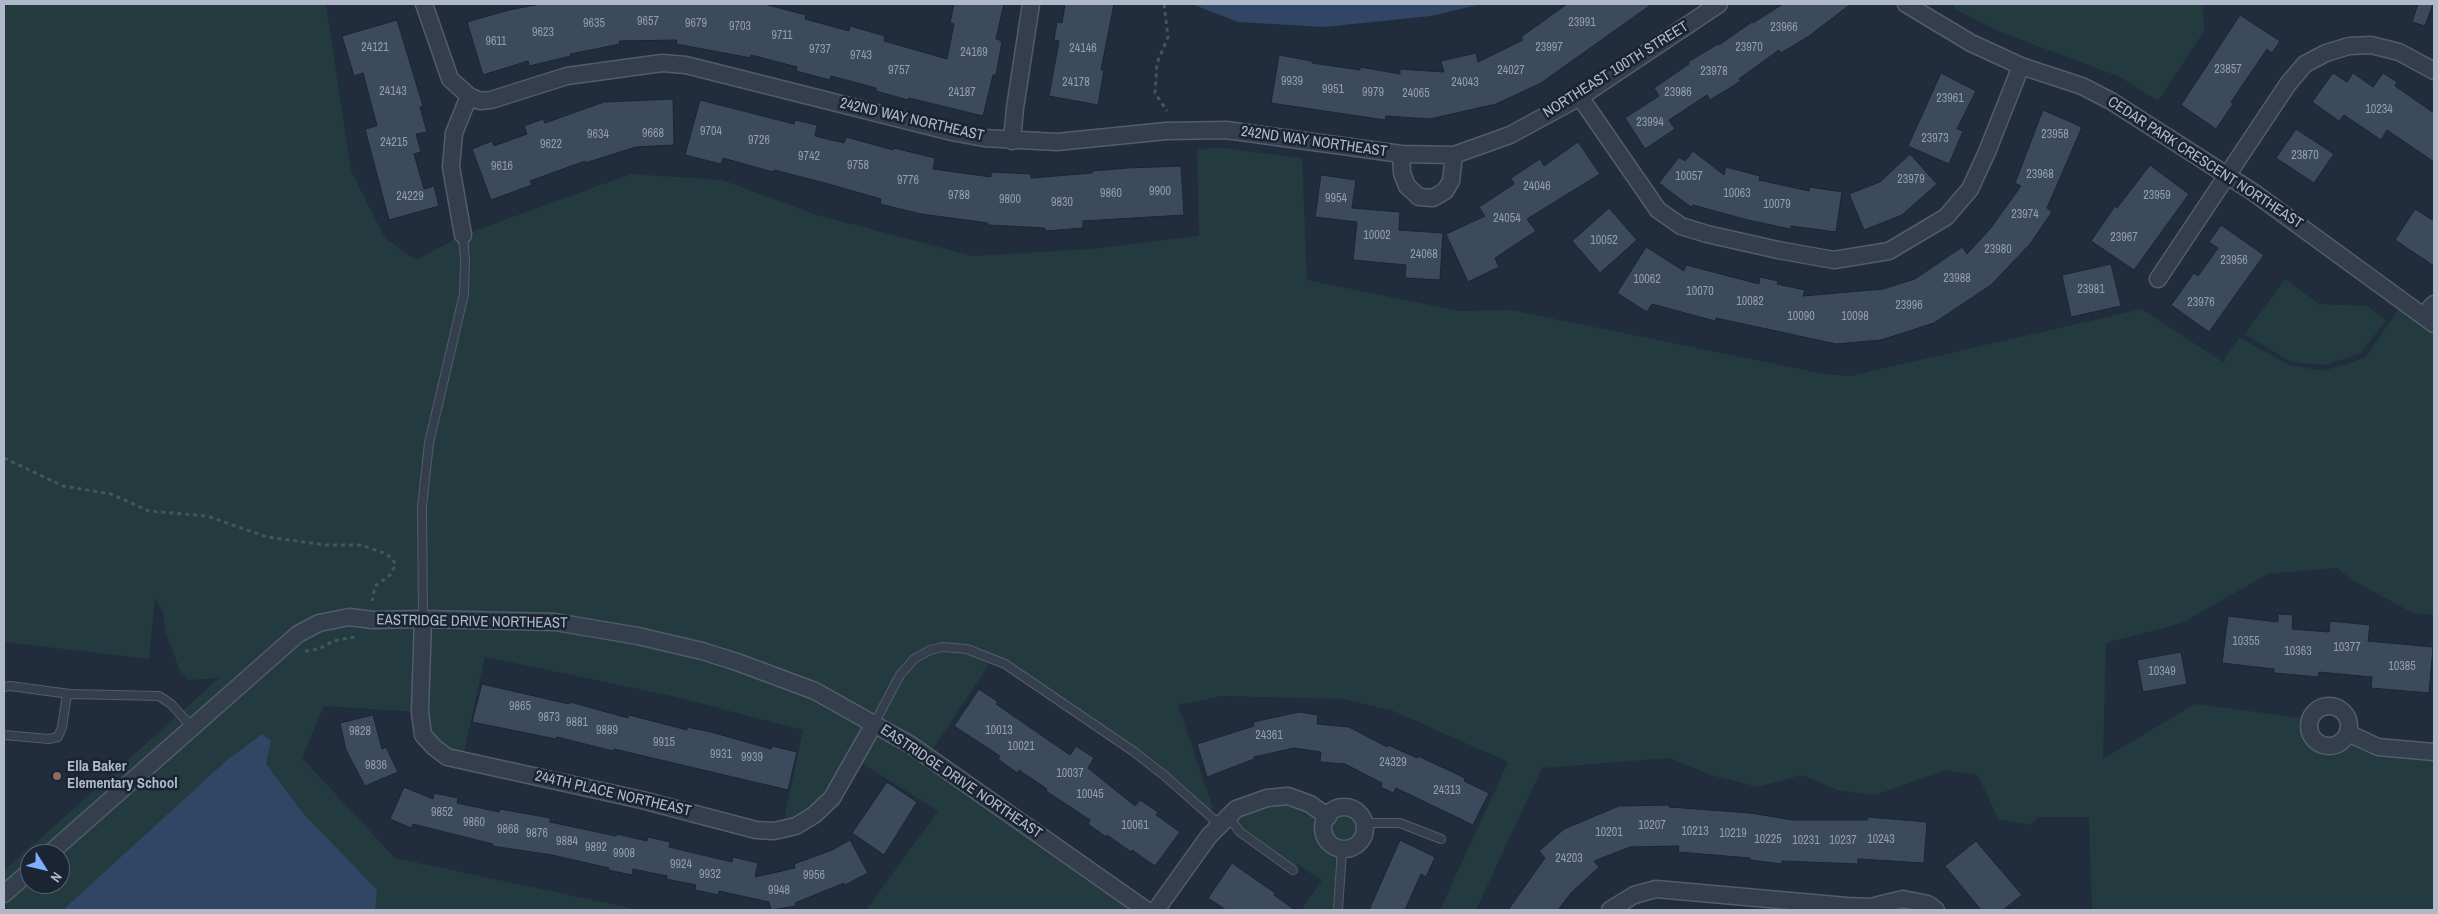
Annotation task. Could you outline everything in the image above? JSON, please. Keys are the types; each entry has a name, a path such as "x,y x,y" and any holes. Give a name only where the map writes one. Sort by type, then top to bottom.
{"street":[{"path":"424,4 450,79 469,96 454,133 451,167 462,235"},
{"path":"1012,141 1015,108 1032,4"},
{"name":"NORTHEAST 100TH STREET","path":"1454,154 1510,135 1580,97 1719,4"},
{"name":"CEDAR PARK CRESCENT NORTHEAST","path":"1906,4 1953,34 2021,66 2082,86 2111,101 2227,175 2431,315"},
{"path":"2158,279 2288,84 2305,64 2326,52 2349,46 2371,45 2399,52 2434,71"},
{"name":"242ND WAY NORTHEAST","path":"469,96 480,100 491,100 567,76 637,65 670,63 686,65 952,132 1012,141 1057,142 1166,131 1226,130 1400,154 1454,154"},
{"path":"1580,97 1658,210 1681,226 1707,234 1778,250 1834,260 1889,251 1946,217 1970,188 1987,152 2021,66"},
{"path":"1400,154 1402,173 1407,186 1419,197 1433,198 1445,191 1451,181 1454,154"},
{"name":"EASTRIDGE DRIVE NORTHEAST","path":"60,844 191,726 298,634 319,623 349,618 373,620 423,619 556,622 656,641 737,662 807,688 874,724 936,762 1146,910"},
{"name":"244TH PLACE NORTHEAST","path":"423,619 420,712 423,735 434,748 446,757 642,800 756,830 774,831 796,826 814,815 832,798 874,724"},
{"path":"2348,733 2378,747 2434,752"},
{"path":"1156,910 1224,820 1236,808 1267,798 1288,796 1310,804 1328,816"},
{"path":"1346,807 1358,812 1364,823 1364,836 1360,842 1355,846 1342,849 1326,839 1324,826 1328,816 1333,810 1346,807"},
{"path":"4,894 20,880"},
{"path":"1610,910 1634,895 1656,889 1870,907 1903,899 1928,904 1936,910"}],"lane":[{"path":"423,619 422,507 429,443 464,294 465,261 462,235"},
{"path":"874,724 900,675 914,659 930,650 943,647 967,649 1005,664 1119,741 1293,870"},
{"path":"4,687 10,686 67,694 159,696 171,704 191,726"},
{"path":"4,735 50,739 58,736 62,728 67,694"},
{"path":"1364,823 1400,823 1441,839"},
{"path":"1338,910 1342,849"}],"path":[{"path":"1164,4 1168,37 1157,63 1155,93 1167,111"},
{"path":"4,458 63,486 111,494 149,511 207,516 267,537 326,545 362,545 387,554 396,564 390,575 375,586 372,601"}],"green space":[{"path":"4,4 326,4 351,171 385,238 416,260 463,235 631,174 722,180 817,215 973,256 1090,249 1199,236 1197,149 1224,148 1302,158 1307,280 1460,311 1510,310 1825,374 1850,376 2142,309 2223,362 2239,337 2289,365 2323,371 2365,358 2404,301 2434,324 2434,615 2413,613 2350,579 2338,568 2268,574 2182,623 2106,643 2103,759 2195,704 2310,719 2309,727 2313,739 2325,746 2339,744 2344,739 2434,752 2434,910 2092,910 2089,817 2038,817 2030,825 1998,819 1978,775 1946,770 1875,795 1840,791 1802,775 1758,787 1710,775 1670,758 1542,768 1476,910 1440,910 1508,762 1391,710 1342,699 1222,696 1178,705 1213,808 1207,811 1165,776 993,658 928,757 1146,910 866,910 938,811 853,758 832,798 782,829 803,730 672,696 485,657 462,761 434,747 420,712 324,706 302,758 395,858 640,910 4,910 4,871 20,857 20,894 70,894 70,844 34,844 219,678 189,680 180,671 165,630 163,612 155,599 149,659 4,642"},
{"path":"1953,4 2203,4 2204,31 2158,101 2118,76 2000,32 1955,9"},
{"path":"2285,279 2319,304 2367,306 2386,320 2361,353 2325,365 2291,362 2245,334"},
{"path":"1267,798 1328,816 1333,811 1346,807 1358,812 1362,817 1365,823 1363,836 1355,846 1342,849 1338,910 1301,910 1322,881 1297,864 1293,870 1240,832 1228,816"}],"water":[{"path":"1192,4 1481,4 1431,16 1324,27 1238,22"},
{"path":"262,734 271,741 266,764 302,812 377,890 375,910 63,910 227,760"}],"building":[{"path":"541,4 764,4 806,15 805,19 849,31 850,26 885,36 884,41 947,59 954,24 950,23 954,4 1004,4 996,39 1002,41 996,75 993,75 983,116 909,98 908,100 876,91 876,88 831,76 830,80 796,71 797,67 751,55 751,58 676,44 677,40 619,41 620,44 570,54 571,56 529,66 528,61 483,75 467,22 509,10"},
{"path":"1065,4 1114,4 1101,70 1104,70 1098,105 1049,96 1059,41 1054,40 1057,22 1062,23"},
{"path":"1567,4 1652,4 1541,83 1496,104 1430,119 1386,116 1385,120 1271,103 1279,55 1312,61 1312,63 1360,70 1360,67 1400,74 1400,69 1444,72 1441,61 1476,53 1478,62 1523,40 1521,37"},
{"path":"1783,4 1851,4 1809,36 1781,53 1779,50 1739,79 1741,81 1710,100 1707,95 1669,120 1675,129 1645,149 1625,118 1659,96 1654,88 1689,64 1688,62 1719,45 1752,22"},
{"path":"2418,4 2433,4 2425,26 2412,22"},
{"path":"2240,15 2280,41 2272,53 2267,49 2231,102 2233,104 2216,129 2181,105"},
{"path":"397,20 423,106 420,107 427,132 416,134 421,152 414,154 424,189 434,186 439,206 389,220 365,129 377,126 363,73 354,76 342,36"},
{"path":"1941,73 1976,91 1957,129 1963,131 1949,164 1908,146"},
{"path":"2333,73 2347,82 2353,73 2373,87 2383,73 2397,82 2395,86 2434,113 2434,162 2387,130 2381,140 2344,115 2339,121 2312,102"},
{"path":"673,99 674,145 636,147 585,163 585,161 530,181 532,185 491,200 472,149 492,141 494,146 527,134 524,126 543,119 545,123 604,102"},
{"path":"700,100 794,124 795,120 817,125 815,136 844,143 846,137 893,150 894,148 935,158 933,169 991,177 991,172 1031,174 1031,178 1127,168 1181,166 1184,215 1083,221 1083,228 1045,231 1045,228 988,225 988,223 921,214 880,204 881,199 774,170 773,172 723,158 721,164 685,155"},
{"path":"2043,110 2082,127 2047,208 2052,212 2030,244 1991,285 1934,323 1881,340 1836,344 1716,318 1715,321 1652,304 1647,312 1617,293 1646,247 1684,271 1686,265 1759,284 1760,277 1778,281 1777,284 1805,290 1803,296 1883,289 1915,279 1962,247 1967,254 1990,229 2021,186 2015,183"},
{"path":"2296,129 2334,154 2314,183 2276,158"},
{"path":"1578,142 1600,174 1527,219 1536,231 1495,258 1499,267 1468,282 1446,234 1485,216 1479,207 1514,184 1511,178 1540,159 1544,166"},
{"path":"1693,151 1724,175 1726,167 1760,176 1759,180 1809,191 1810,187 1842,192 1836,232 1791,226 1790,229 1693,205 1691,207 1659,183 1679,157 1685,161"},
{"path":"1910,154 1937,184 1902,215 1864,230 1849,194 1880,182"},
{"path":"2150,165 2189,194 2134,270 2091,241 2115,206 2117,208"},
{"path":"1321,175 1356,180 1352,208 1400,212 1399,230 1443,233 1440,280 1405,278 1406,265 1353,260 1357,222 1315,217"},
{"path":"1609,208 1637,240 1600,273 1572,241"},
{"path":"2415,209 2434,221 2434,266 2395,240"},
{"path":"2221,225 2264,255 2209,332 2171,305 2194,273 2198,276 2218,248 2209,242"},
{"path":"2111,264 2121,306 2071,317 2062,275"},
{"path":"2278,614 2293,615 2292,629 2329,632 2330,621 2370,625 2368,641 2433,647 2429,693 2371,688 2372,677 2319,672 2318,677 2274,673 2274,669 2222,663 2228,616 2278,622"},
{"path":"2181,652 2187,684 2143,692 2137,660"},
{"path":"482,684 569,704 570,702 628,718 629,715 687,730 687,727 711,732 771,749 772,746 797,752 788,790 614,749 613,751 557,737 556,739 472,722"},
{"path":"979,689 998,702 996,704 1070,755 1076,746 1094,758 1088,768 1135,806 1140,800 1158,812 1156,815 1180,832 1155,866 1107,835 1106,837 1088,824 1090,820 1046,791 1047,789 1019,770 1017,773 998,759 1000,756 954,726"},
{"path":"1299,712 1318,715 1317,724 1349,727 1387,747 1388,745 1417,758 1418,756 1465,778 1464,781 1489,793 1473,825 1396,788 1393,793 1381,787 1382,783 1345,764 1320,762 1321,752 1294,748 1254,757 1254,759 1207,777 1197,744 1254,726 1253,722"},
{"path":"373,715 382,749 386,747 398,772 365,786 346,750 340,723"},
{"path":"887,782 917,802 884,855 852,833"},
{"path":"404,787 433,799 434,793 458,798 457,803 499,812 500,809 550,818 550,822 616,836 617,834 647,841 648,837 670,842 669,847 732,862 733,857 758,863 755,877 795,868 794,864 832,850 850,840 868,873 845,885 844,883 795,903 796,906 771,910 769,902 719,891 718,895 695,890 696,885 666,879 667,876 633,869 632,875 552,855 492,846 493,844 413,824 411,828 390,819"},
{"path":"1669,805 1669,807 1750,813 1793,820 1867,820 1868,817 1927,822 1924,863 1858,859 1858,864 1782,861 1782,864 1750,860 1750,858 1678,852 1679,846 1630,847 1594,861 1599,867 1571,893 1558,910 1508,910 1545,858 1539,851 1564,829 1619,806"},
{"path":"1400,840 1435,857 1426,877 1421,874 1405,910 1369,910"},
{"path":"1976,841 2022,895 2003,910 1981,910 1945,866"},
{"path":"1232,863 1275,893 1274,895 1295,910 1226,910 1208,898"}],"place":[{"name":"Ella Baker Elementary School","path":"57,776"}]}
